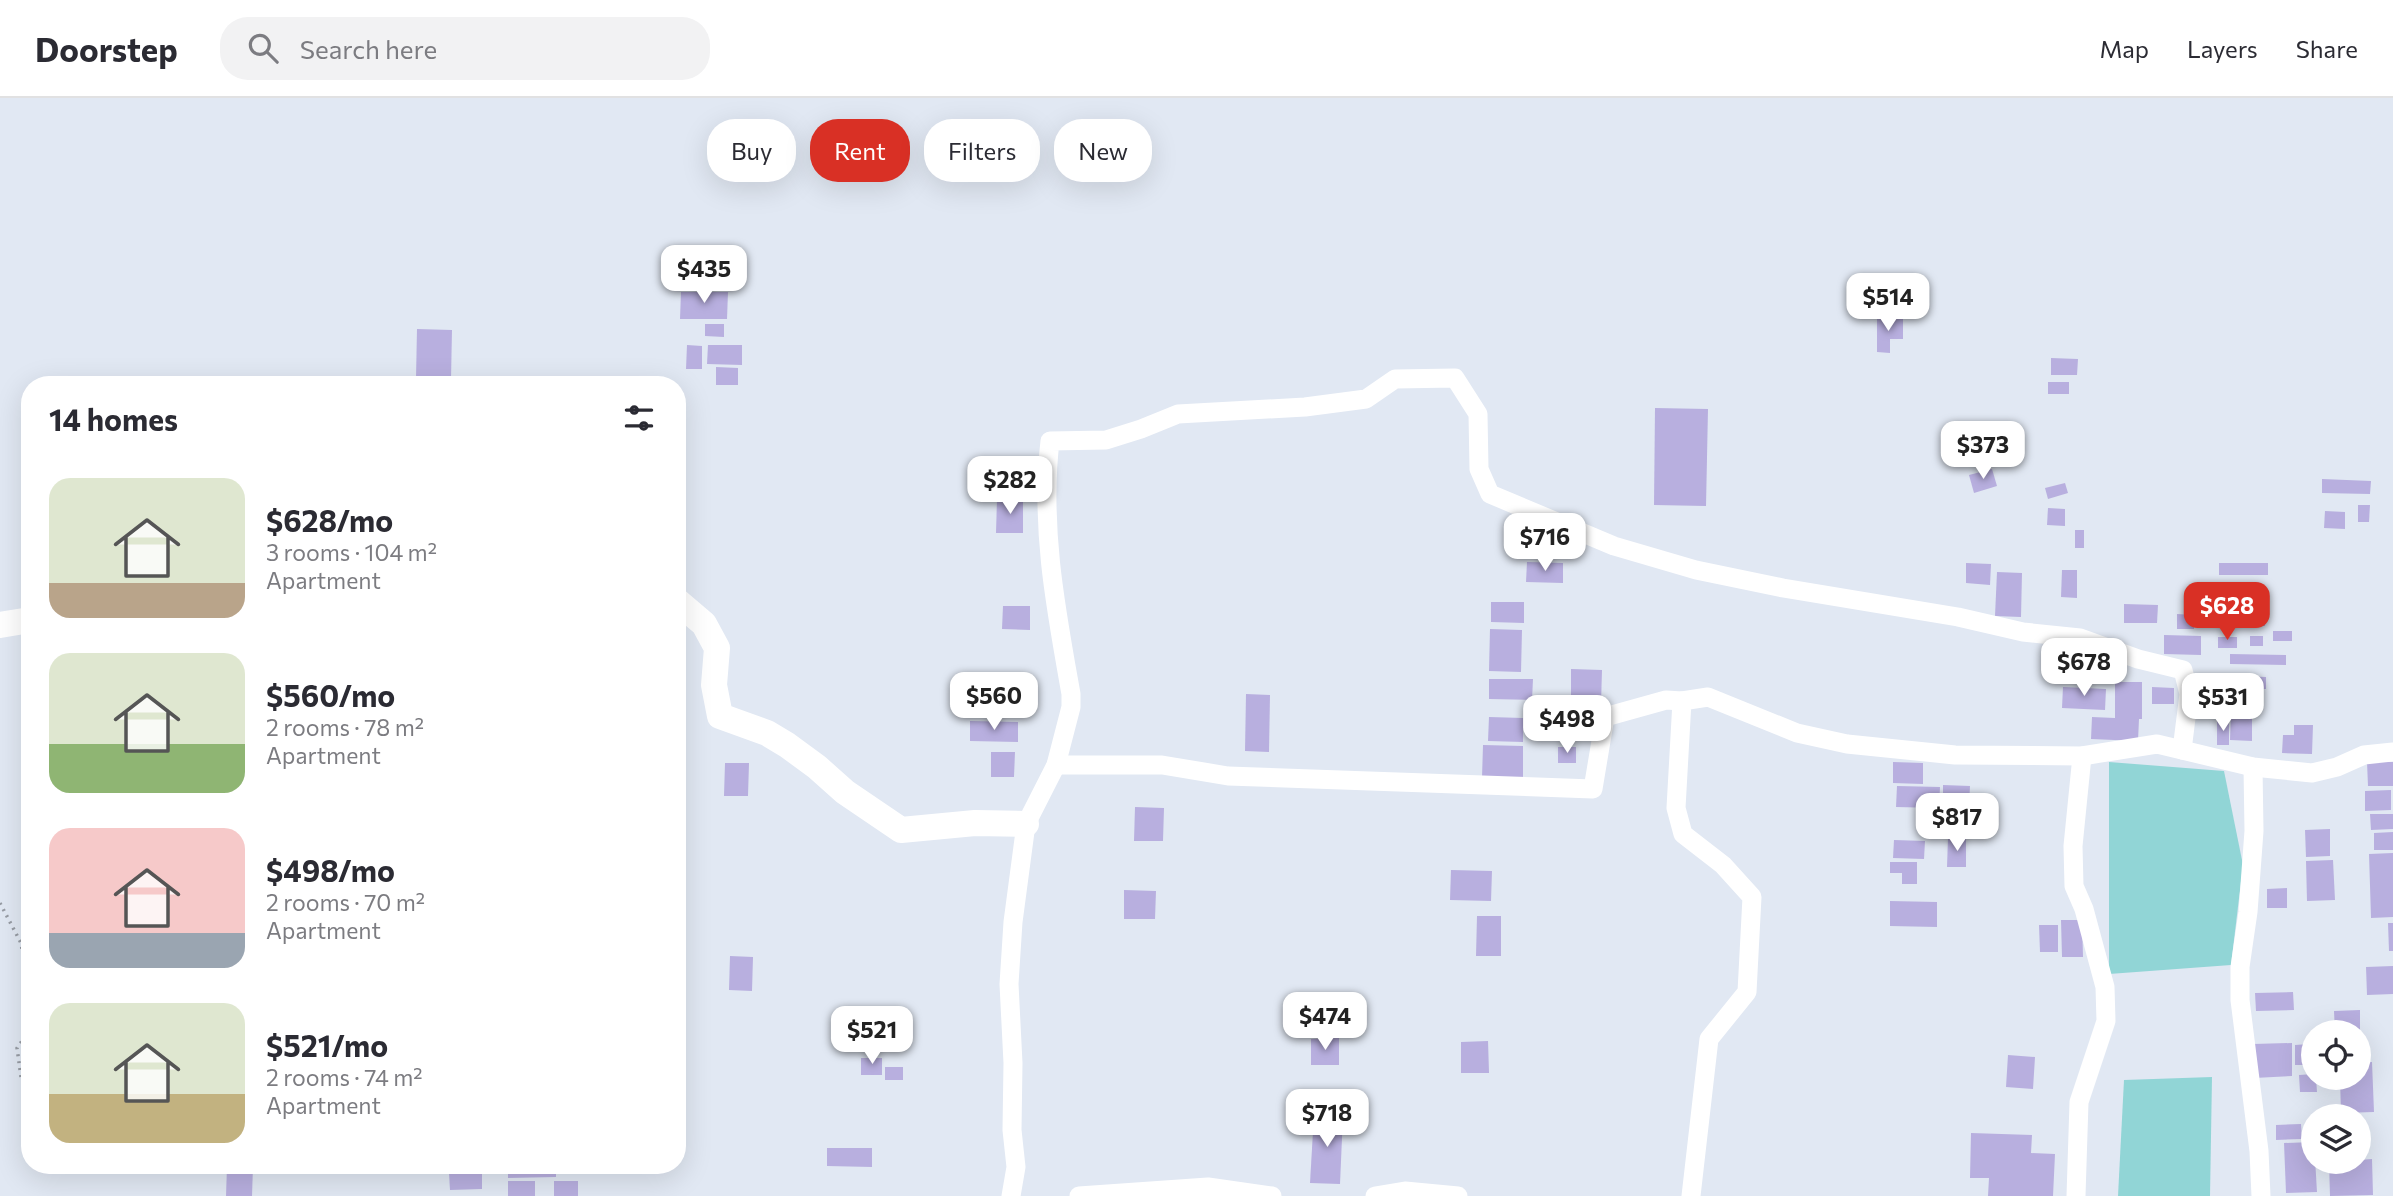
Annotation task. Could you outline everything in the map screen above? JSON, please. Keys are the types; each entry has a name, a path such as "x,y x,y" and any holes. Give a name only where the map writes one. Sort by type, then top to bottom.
{"street":[{"path":"1011,1196 1016,1167 1012,1129 1013,1063 1009,984 1013,922 1026,824 1056,765 1071,694 1050,573 1045,481 1050,441 1106,440 1178,414 1305,407 1366,399 1395,379 1455,378 1478,414 1479,469 1490,494 1614,546 1696,570 1783,588 1958,617 2024,632 2080,638 2138,659 2183,670 2189,694 2182,750"},
{"path":"686,609 704,624 718,648 714,685 720,716 767,733 787,745 817,766 845,792 901,830 975,823 1026,824"},
{"path":"0,625 21,622"},
{"path":"1056,765 1163,765 1228,776 1593,789 1605,717 1666,700 1682,701 1708,697 1797,733 1847,744 1955,755 2082,756 2157,744 2253,766 2312,773 2364,755 2393,752"},
{"path":"1682,701 1676,808 1683,834 1723,865 1752,897 1747,992 1709,1039 1691,1196"},
{"path":"2076,1196 2078,1102 2106,1021 2105,987 2084,909 2074,886 2073,846 2082,756"},
{"path":"2253,766 2254,831 2241,967 2241,1000 2259,1152 2261,1196"},
{"path":"1079,1196 1208,1187 1272,1196"},
{"path":"1375,1196 1405,1191 1458,1196"}],"path":[{"path":"0,903 21,943"},
{"path":"21,1042 17,1048 21,1071"}],"shaded area":[{"path":"2109,762 2224,771 2243,865 2231,965 2109,974"},
{"path":"2212,1077 2210,1196 2118,1196 2124,1080"}],"building":[{"path":"681,292 728,292 727,319 680,319"},
{"path":"1878,301 1901,301 1901,313 1878,312"},
{"path":"1877,318 1903,318 1903,339 1890,339 1890,353 1877,352"},
{"path":"705,324 724,324 724,337 705,336"},
{"path":"417,329 452,330 451,376 416,376"},
{"path":"687,345 702,346 702,369 686,369"},
{"path":"708,345 742,345 742,365 707,364"},
{"path":"2051,358 2078,359 2077,375 2051,375"},
{"path":"716,367 738,368 738,385 716,385"},
{"path":"2048,382 2069,382 2069,394 2048,394"},
{"path":"1655,408 1708,409 1706,506 1654,505"},
{"path":"1992,469 1997,486 1974,493 1969,475"},
{"path":"2322,479 2371,481 2370,494 2322,493"},
{"path":"2065,483 2068,493 2048,499 2045,488"},
{"path":"997,499 1023,499 1023,533 996,533"},
{"path":"2358,505 2370,505 2369,522 2358,522"},
{"path":"2048,508 2065,509 2065,526 2047,525"},
{"path":"2325,511 2345,512 2345,529 2324,528"},
{"path":"2075,530 2084,530 2084,548 2075,548"},
{"path":"1527,562 1563,563 1563,583 1526,582"},
{"path":"1966,563 1991,564 1990,585 1966,583"},
{"path":"2219,563 2268,563 2268,575 2219,575"},
{"path":"2062,570 2077,570 2077,598 2061,597"},
{"path":"1997,572 2022,573 2021,617 1995,616"},
{"path":"2230,589 2244,590 2244,610 2229,610"},
{"path":"2247,594 2269,594 2269,601 2247,601"},
{"path":"1491,602 1524,602 1524,623 1491,622"},
{"path":"2124,604 2158,605 2157,623 2124,623"},
{"path":"1003,606 1030,606 1030,630 1002,629"},
{"path":"2177,614 2194,615 2194,629 2177,629"},
{"path":"2215,617 2265,618 2265,626 2214,625"},
{"path":"1490,629 1522,630 1521,672 1489,671"},
{"path":"2273,631 2292,631 2292,641 2273,641"},
{"path":"2164,635 2201,636 2201,655 2164,654"},
{"path":"2250,636 2263,636 2263,646 2250,646"},
{"path":"2218,637 2237,637 2237,648 2218,648"},
{"path":"2230,654 2286,655 2286,665 2230,664"},
{"path":"1571,669 1602,670 1601,704 1571,703"},
{"path":"2235,676 2266,677 2266,689 2235,689"},
{"path":"1489,679 1533,679 1532,700 1489,699"},
{"path":"2115,682 2142,682 2142,719 2139,719 2138,741 2091,739 2092,717 2115,718"},
{"path":"976,684 999,684 999,709 975,709"},
{"path":"2063,687 2106,689 2105,710 2062,708"},
{"path":"2152,687 2174,688 2174,704 2152,704"},
{"path":"1246,694 1270,695 1269,752 1245,751"},
{"path":"2231,700 2247,700 2247,713 2231,713"},
{"path":"2231,714 2252,715 2252,741 2230,740"},
{"path":"1489,717 1523,718 1523,742 1488,741"},
{"path":"2217,720 2229,721 2229,745 2217,745"},
{"path":"970,721 1018,722 1018,742 970,741"},
{"path":"2294,725 2313,725 2312,754 2282,753 2283,735 2294,735"},
{"path":"1483,745 1523,746 1523,777 1482,777"},
{"path":"1558,747 1576,747 1576,763 1558,763"},
{"path":"991,752 1015,752 1014,777 991,777"},
{"path":"1893,762 1923,763 1923,784 1893,783"},
{"path":"2367,762 2393,762 2393,786 2368,786"},
{"path":"725,763 749,763 748,796 724,796"},
{"path":"1943,785 1970,786 1969,807 1943,806"},
{"path":"1897,786 1940,787 1939,808 1896,807"},
{"path":"2391,790 2391,810 2365,811 2365,791"},
{"path":"1135,807 1164,808 1163,841 1134,841"},
{"path":"1950,810 1968,810 1967,834 1950,834"},
{"path":"2370,814 2393,814 2393,829 2371,830"},
{"path":"2330,829 2330,856 2306,857 2305,830"},
{"path":"2393,832 2393,850 2374,850 2374,833"},
{"path":"1948,838 1966,839 1966,867 1947,867"},
{"path":"1894,840 1925,841 1924,859 1893,858"},
{"path":"2393,853 2393,917 2371,918 2369,854"},
{"path":"2333,860 2335,900 2307,901 2306,861"},
{"path":"1890,862 1917,862 1917,884 1902,884 1902,873 1890,873"},
{"path":"1451,870 1492,871 1491,901 1450,900"},
{"path":"2287,888 2287,908 2267,908 2267,889"},
{"path":"1124,890 1156,891 1155,919 1124,919"},
{"path":"1890,901 1937,902 1937,927 1890,926"},
{"path":"1477,916 1501,916 1501,956 1476,956"},
{"path":"2061,920 2082,920 2083,957 2062,957"},
{"path":"2388,923 2393,923 2393,951 2389,951"},
{"path":"2039,925 2058,925 2058,952 2040,952"},
{"path":"730,956 753,957 752,991 729,990"},
{"path":"2393,966 2393,994 2367,995 2366,967"},
{"path":"2293,992 2294,1010 2256,1011 2255,993"},
{"path":"2360,1010 2360,1020 2334,1020 2334,1011"},
{"path":"1339,1038 1339,1065 1311,1065 1311,1039"},
{"path":"1488,1041 1489,1073 1461,1073 1461,1042"},
{"path":"2292,1043 2292,1076 2254,1078 2253,1044"},
{"path":"2295,1045 2301,1045 2301,1065 2295,1065"},
{"path":"2008,1055 2035,1057 2033,1089 2006,1087"},
{"path":"861,1058 882,1058 882,1075 861,1075"},
{"path":"2372,1062 2374,1112 2371,1112 2371,1104 2341,1104 2340,1090 2371,1090"},
{"path":"885,1067 903,1067 903,1080 885,1080"},
{"path":"2299,1075 2301,1090 2317,1092 2300,1092"},
{"path":"1314,1114 1343,1115 1340,1184 1310,1183"},
{"path":"2301,1124 2301,1139 2276,1140 2276,1125"},
{"path":"1971,1133 2032,1135 2031,1153 2055,1154 2053,1196 1988,1196 1989,1178 1970,1178"},
{"path":"2301,1142 2301,1174 2316,1174 2317,1192 2286,1193 2284,1143"},
{"path":"827,1148 872,1148 872,1167 827,1166"},
{"path":"2371,1159 2373,1195 2330,1196 2329,1174 2371,1174"},
{"path":"227,1174 253,1174 252,1196 226,1196"},
{"path":"449,1174 482,1174 482,1189 450,1190"},
{"path":"508,1174 556,1174 556,1177 508,1178"},
{"path":"508,1181 535,1181 535,1196 508,1196"},
{"path":"554,1181 578,1181 578,1196 554,1196"}]}
